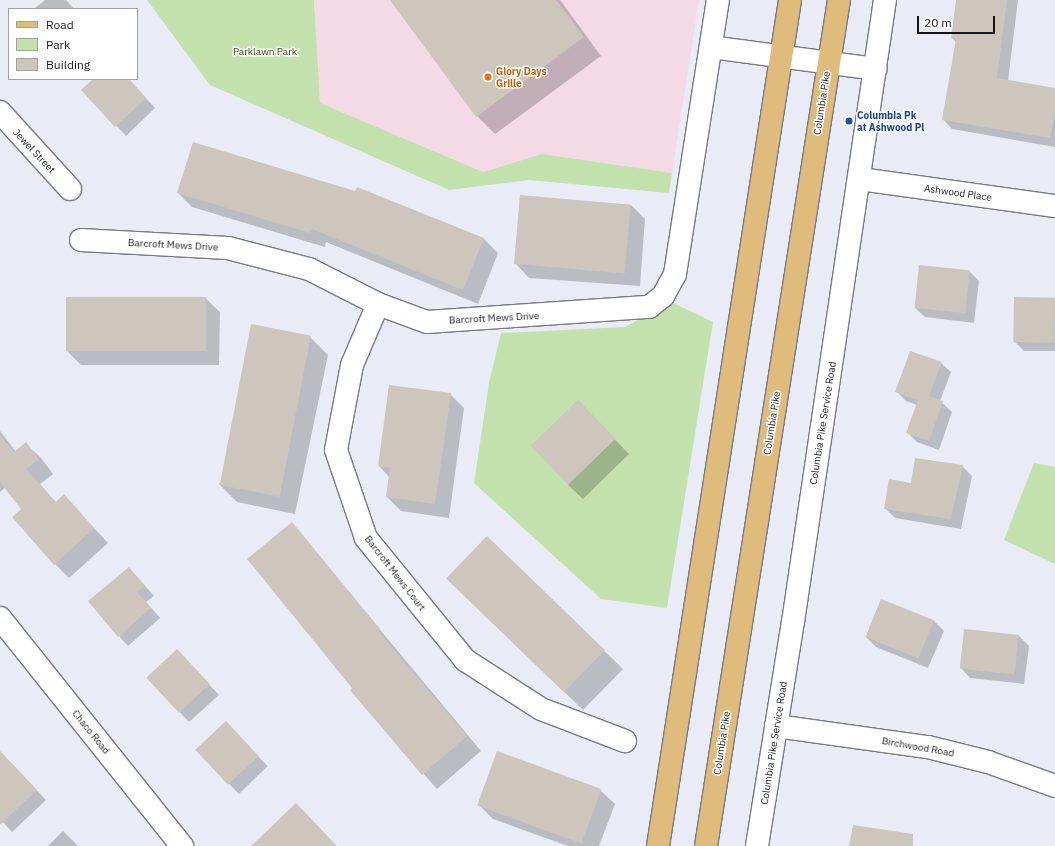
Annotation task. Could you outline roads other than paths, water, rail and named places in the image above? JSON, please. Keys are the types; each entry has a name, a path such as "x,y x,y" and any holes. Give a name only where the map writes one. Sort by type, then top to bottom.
{"main road":[{"path":"658,846 790,0"},
{"name":"Columbia Pike","path":"706,846 839,0"}],"street":[{"path":"718,0 711,48 876,70"},
{"name":"Columbia Pike Service Road","path":"757,846 860,179 885,0"},
{"name":"Barcroft Mews Drive","path":"81,240 228,248 309,269 378,304 426,322 649,307 663,296 675,274 711,48"},
{"name":"Jewel Street","path":"0,112 70,189"},
{"name":"Ashwood Place","path":"860,179 1055,206"},
{"name":"Barcroft Mews Court","path":"378,304 352,365 336,450 366,538 465,660 541,709 625,742"},
{"name":"Chaco Road","path":"0,618 182,846"},
{"name":"Birchwood Road","path":"776,726 928,747 988,762 1055,786"}],"place":[{"name":"Glory Days Grille","path":"488,77"},
{"name":"Columbia Pk at Ashwood Pl","path":"849,121"}],"park label":[{"name":"Parklawn Park","path":"265,52"}]}
